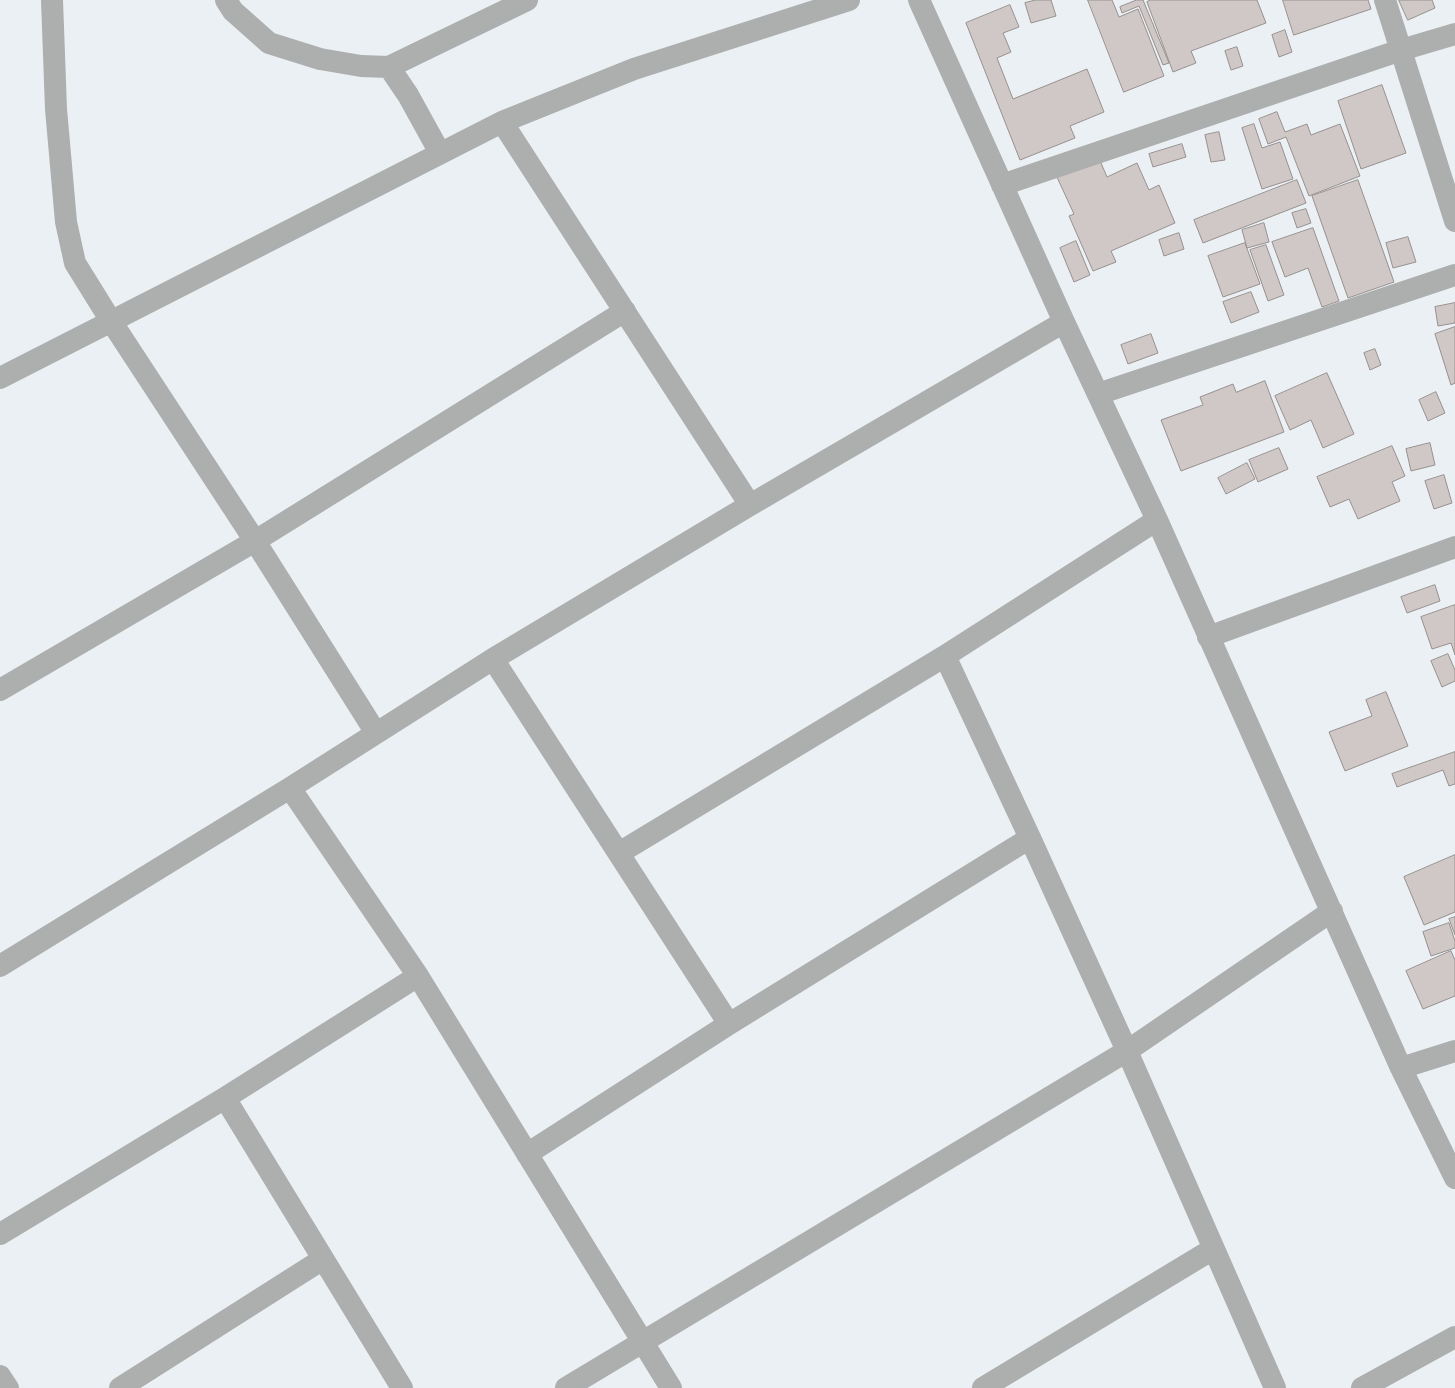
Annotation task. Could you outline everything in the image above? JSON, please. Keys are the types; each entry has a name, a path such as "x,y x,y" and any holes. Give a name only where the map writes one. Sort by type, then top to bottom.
{"street":[{"path":"52,0 56,110 66,222 75,263 376,733"},
{"path":"226,0 233,11 268,43 320,59 361,66 389,66 527,0"},
{"path":"0,378 502,122 634,69 849,0"},
{"path":"919,0 1064,322 1157,520 1402,1068 1455,1178"},
{"path":"1385,0 1455,221"},
{"path":"1002,185 1401,50 1455,34"},
{"path":"389,66 408,95 440,153"},
{"path":"502,122 626,311 750,505"},
{"path":"1098,394 1455,275"},
{"path":"0,690 254,541 626,311"},
{"path":"0,966 290,788 493,659 750,505 1064,322"},
{"path":"619,853 945,656 1157,520"},
{"path":"1208,637 1455,546"},
{"path":"945,656 1030,838 1275,1388"},
{"path":"493,659 729,1024"},
{"path":"290,788 418,976 671,1388"},
{"path":"527,1154 729,1024 1030,838"},
{"path":"566,1388 1126,1051 1332,911"},
{"path":"0,1234 225,1098 418,976"},
{"path":"1402,1068 1455,1051"},
{"path":"225,1098 402,1388"},
{"path":"983,1388 1213,1249"},
{"path":"120,1388 322,1259"},
{"path":"1362,1388 1455,1337"},
{"path":"0,1376 8,1388"}],"building":[{"path":"1036,0 1051,0 1056,16 1031,23 1025,3"},
{"path":"1088,0 1112,0 1119,17 1138,9 1164,76 1124,92"},
{"path":"1137,0 1143,0 1169,63 1163,65 1139,6 1122,13 1120,7"},
{"path":"1151,0 1257,0 1266,23 1191,51 1196,63 1173,72 1147,2"},
{"path":"1283,0 1368,0 1371,9 1294,35"},
{"path":"1399,0 1432,0 1435,8 1408,20"},
{"path":"1010,5 1019,27 1003,33 1011,52 997,58 1013,99 1087,69 1104,112 1070,126 1075,138 1020,160 966,23"},
{"path":"1285,30 1292,52 1279,57 1272,35"},
{"path":"1237,47 1243,66 1231,70 1225,51"},
{"path":"1382,85 1406,153 1361,169 1338,101"},
{"path":"1277,112 1285,132 1307,124 1311,135 1340,124 1360,176 1309,196 1286,137 1268,144 1259,119"},
{"path":"1254,124 1262,148 1280,142 1293,179 1262,189 1242,128"},
{"path":"1219,132 1225,160 1211,162 1205,135"},
{"path":"1182,144 1186,157 1153,167 1149,154"},
{"path":"1098,156 1107,177 1137,163 1149,190 1159,185 1175,223 1111,251 1116,262 1093,271 1069,216 1074,214 1056,175"},
{"path":"1297,180 1306,203 1203,243 1194,220"},
{"path":"1358,180 1394,282 1348,298 1312,196"},
{"path":"1306,209 1311,223 1297,228 1292,213"},
{"path":"1264,223 1269,242 1247,248 1242,230"},
{"path":"1313,228 1339,301 1322,307 1308,268 1285,277 1272,242"},
{"path":"1179,233 1184,249 1164,256 1159,240"},
{"path":"1408,237 1416,262 1393,268 1386,243"},
{"path":"1076,241 1090,275 1074,282 1060,248"},
{"path":"1245,243 1260,284 1223,297 1208,256"},
{"path":"1266,245 1284,295 1268,301 1250,250"},
{"path":"1251,292 1259,312 1231,323 1223,302"},
{"path":"1455,303 1455,323 1438,326 1435,307"},
{"path":"1455,327 1455,383 1451,385 1435,334"},
{"path":"1151,334 1158,353 1128,364 1121,345"},
{"path":"1375,349 1381,365 1370,370 1364,353"},
{"path":"1327,373 1354,434 1323,448 1311,420 1290,430 1275,396"},
{"path":"1265,381 1284,432 1181,471 1161,420 1203,405 1200,397 1233,384 1236,392"},
{"path":"1436,392 1445,413 1428,421 1419,400"},
{"path":"1430,443 1435,465 1411,471 1406,449"},
{"path":"1392,446 1405,476 1392,482 1400,501 1358,519 1349,499 1330,507 1317,477"},
{"path":"1279,448 1288,469 1258,482 1249,460"},
{"path":"1247,463 1255,479 1226,494 1218,478"},
{"path":"1444,475 1452,503 1434,509 1425,481"},
{"path":"1435,585 1440,601 1407,613 1401,597"},
{"path":"1455,605 1455,655 1451,643 1432,649 1421,617"},
{"path":"1448,654 1455,670 1455,681 1442,687 1431,661"},
{"path":"1386,692 1408,746 1345,771 1329,732 1372,716 1366,700"},
{"path":"1455,752 1455,784 1449,786 1443,770 1397,787 1392,774"},
{"path":"1455,855 1455,912 1424,925 1404,877"},
{"path":"1455,917 1455,935 1449,919"},
{"path":"1449,923 1455,941 1455,948 1431,956 1423,932"},
{"path":"1451,951 1455,960 1455,996 1423,1009 1406,971"}]}
